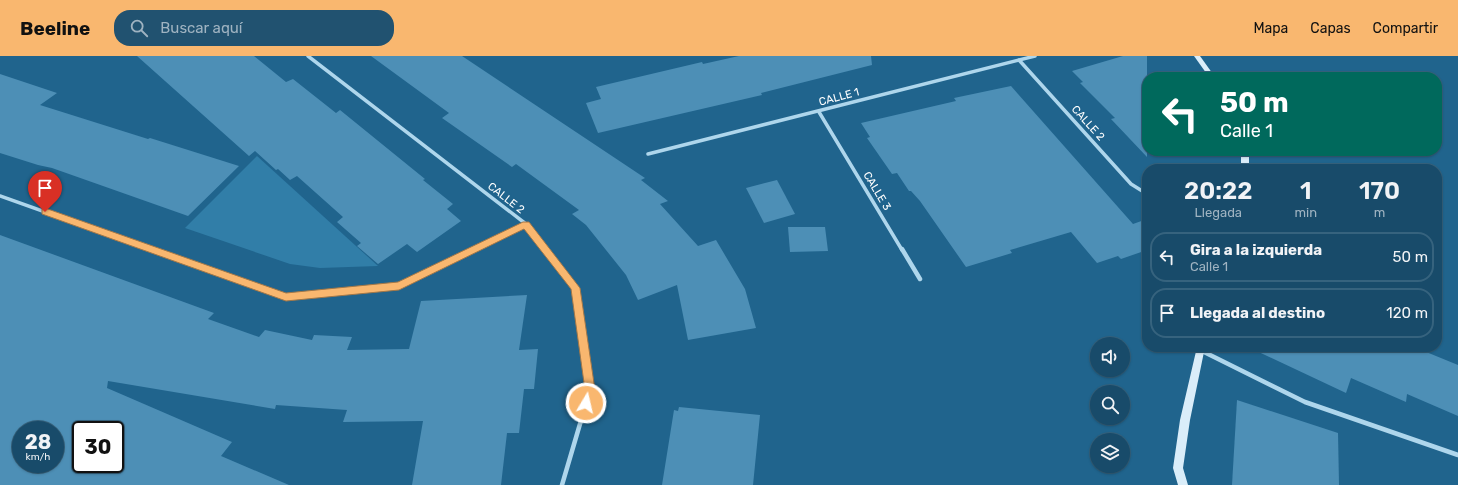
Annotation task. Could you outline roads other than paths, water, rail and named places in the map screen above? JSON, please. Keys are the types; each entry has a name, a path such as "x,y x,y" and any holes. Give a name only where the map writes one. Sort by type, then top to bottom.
{"street":[{"name":"CALLE 2","path":"308,56 526,224 575,288 590,390 562,485"},
{"name":"CALLE 1","path":"648,154 819,112 1035,56"},
{"path":"1197,56 1208,72"},
{"name":"CALLE 2","path":"1019,60 1131,184 1142,191"},
{"name":"CALLE 3","path":"819,112 920,279"},
{"path":"0,196 286,297 399,286 526,224"},
{"path":"1183,485 1178,468 1185,420 1200,352"},
{"path":"1207,352 1305,402 1458,455"}]}
